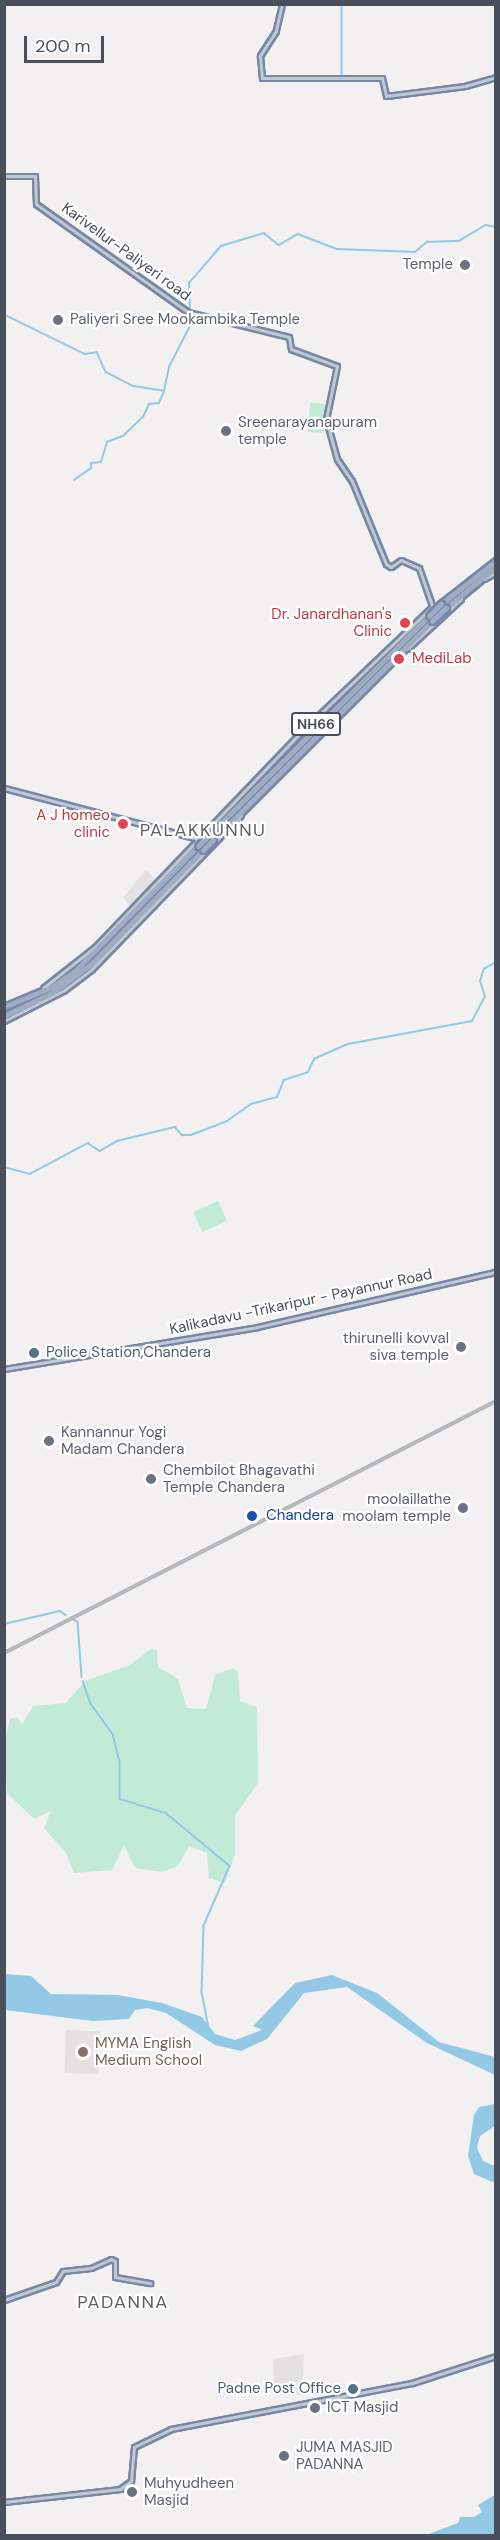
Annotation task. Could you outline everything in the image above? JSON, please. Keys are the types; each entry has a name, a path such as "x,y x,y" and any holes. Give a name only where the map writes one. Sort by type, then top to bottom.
{"highway":[{"name":"NH66","path":"4,1016 52,993 91,964 210,838 433,619 443,606 495,561"},
{"name":"NH66","path":"443,606 495,567"},
{"name":"NH66","path":"4,1007 43,988 52,987 89,959 201,848"}],"main road":[{"path":"282,4 276,31 260,56 262,78 381,78 386,96 465,86 495,77"},
{"path":"4,788 199,839"},
{"name":"Kalikadavu -Trikaripur - Payannur Road","path":"4,1369 256,1327 495,1272"},
{"path":"4,2502 120,2489 130,2481 134,2447 171,2429 411,2383 495,2356"}],"street":[{"name":"Karivellur-Paliyeri road","path":"4,176 35,176 36,204 188,312 289,338 291,349 337,366 326,419 336,459 352,481 388,567 401,560 415,564 432,607 433,619"},
{"path":"4,1021 54,996 92,969 433,619 495,572"},
{"path":"43,988 95,947 300,733 432,607"},
{"path":"4,2300 56,2283 63,2271 111,2259 116,2261 115,2277 150,2283"}],"shaded area":[{"path":"146,870 160,886 135,912 123,897"},
{"name":"MYMA English Medium School","path":"66,2030 100,2031 98,2074 64,2073"},
{"path":"304,2354 302,2395 275,2395 273,2359"}],"green space":[{"path":"310,403 326,404 324,433 308,432"},
{"path":"218,1201 227,1221 202,1232 193,1212"},
{"path":"151,1649 157,1650 158,1667 178,1679 187,1708 206,1709 215,1675 233,1668 238,1672 240,1701 257,1707 258,1783 235,1816 235,1854 225,1883 209,1878 207,1853 189,1846 178,1866 162,1872 135,1868 124,1845 112,1870 74,1873 66,1853 44,1828 51,1811 34,1819 7,1793 4,1742 10,1719 17,1717 22,1724 33,1706 66,1703 85,1681 130,1665"}],"water":[{"path":"5,1974 31,1976 51,1994 118,1995 162,2003 202,2017 215,2034 235,2040 262,2030 253,2026 295,1983 332,1975 377,1993 439,2042 495,2057 495,2075 427,2043 347,1987 304,1993 267,2039 241,2051 215,2045 166,2013 147,2008 135,2010 129,2019 93,2021 5,2010"},
{"path":"495,2104 495,2126 480,2136 477,2148 483,2161 495,2166 495,2183 474,2174 468,2156 474,2115 479,2107"},
{"path":"495,2495 495,2535 426,2535 458,2523 460,2517 474,2517 482,2512 478,2505"}],"waterway":[{"path":"342,4 342,74"},
{"path":"352,80 372,79"},
{"path":"466,88 496,79"},
{"path":"344,80 349,81"},
{"path":"382,88 385,98"},
{"path":"429,92 464,89"},
{"path":"387,98 404,95"},
{"path":"190,311 189,283 221,246 264,233 279,245 298,234 337,249 415,252 427,242 459,241 486,225 496,227"},
{"path":"5,315 85,354 97,352 106,372 134,386 164,391 169,367 189,328 190,314"},
{"path":"74,480 91,468 91,463 101,462 107,442 123,436 143,417 149,404 159,403 164,392"},
{"path":"4,1167 30,1174 88,1143 100,1151 117,1141 175,1127 182,1135 191,1135 227,1121 251,1104 277,1097 284,1080 308,1072 314,1059 348,1044 472,1021 485,997 480,981 484,969 496,962"},
{"path":"4,1624 60,1611 66,1615"},
{"path":"73,1619 78,1622 82,1677"},
{"path":"83,1681 91,1704 113,1734 120,1762 120,1799 166,1813 230,1866 204,1926 202,1992 209,2029"}],"railway":[{"path":"4,1653 496,1401"}],"place":[{"name":"Temple","path":"465,265"},
{"name":"Paliyeri Sree Mookambika Temple","path":"58,320"},
{"name":"Sreenarayanapuram temple","path":"226,431"},
{"name":"Dr. Janardhanan's Clinic","path":"405,623"},
{"name":"MediLab","path":"399,659"},
{"name":"A J homeo clinic","path":"123,824"},
{"name":"thirunelli kovval siva temple","path":"461,1347"},
{"name":"Police Station,Chandera","path":"34,1353"},
{"name":"Kannannur Yogi Madam Chandera","path":"49,1441"},
{"name":"Chembilot Bhagavathi Temple Chandera","path":"151,1479"},
{"name":"moolaillathe moolam temple","path":"463,1508"},
{"name":"Chandera","path":"252,1516"},
{"name":"MYMA English Medium School","path":"83,2052"},
{"name":"Padne Post Office","path":"353,2389"},
{"name":"ICT Masjid","path":"315,2408"},
{"name":"JUMA MASJID PADANNA","path":"284,2456"},
{"name":"Muhyudheen Masjid","path":"132,2492"}],"district":[{"name":"PALAKKUNNU","path":"203,830"},
{"name":"PADANNA","path":"123,2302"}]}
